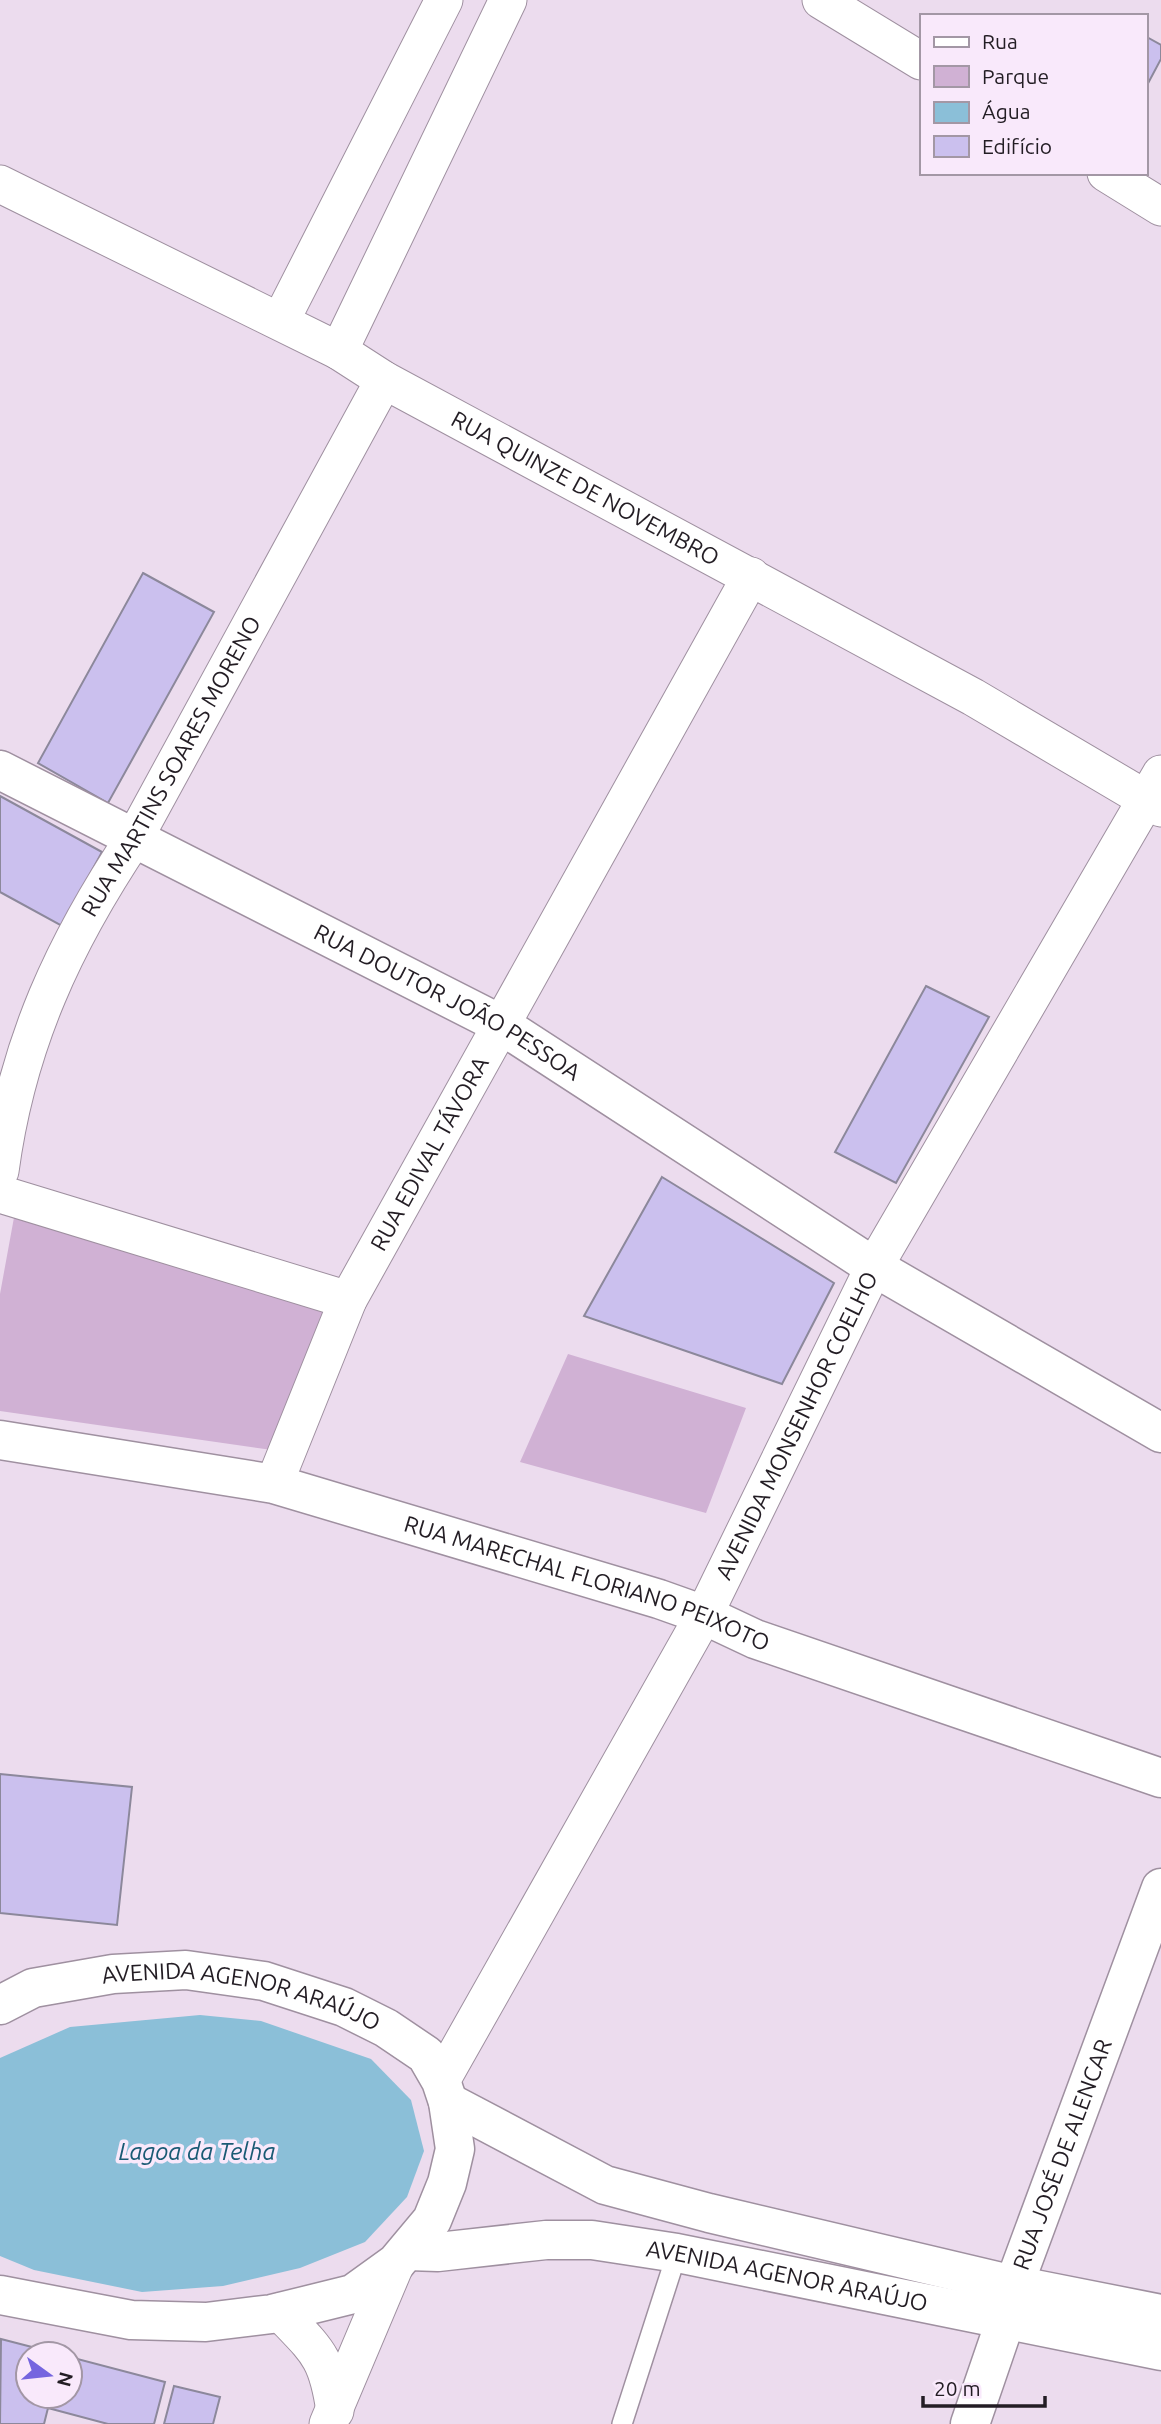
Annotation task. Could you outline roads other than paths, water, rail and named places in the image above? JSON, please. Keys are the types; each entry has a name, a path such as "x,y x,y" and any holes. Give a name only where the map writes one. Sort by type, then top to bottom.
{"main road":[{"name":"RUA DOUTOR JOÃO PESSOA","path":"0,771 135,836 500,1024 874,1267 1161,1433"},
{"name":"RUA MARECHAL FLORIANO PEIXOTO","path":"0,1440 274,1484 659,1599 704,1615 755,1639 1161,1779"},
{"name":"RUA JOSÉ DE ALENCAR","path":"970,2424 1005,2322 1014,2285 1161,1888"},
{"name":"AVENIDA AGENOR ARAÚJO","path":"0,2006 33,1989 113,1974 186,1970 264,1981 344,2007 386,2028 426,2054 444,2091 455,2149 447,2183 432,2220 402,2257 353,2294 280,2312 205,2322 131,2320 0,2295"},
{"name":"AVENIDA AGENOR ARAÚJO","path":"444,2091 605,2186 1014,2285 1161,2314"},
{"name":"AVENIDA AGENOR ARAÚJO","path":"402,2257 547,2240 592,2240 677,2253 1005,2322 1161,2351"}],"street":[{"path":"281,320 444,0"},
{"path":"339,351 508,0"},
{"path":"821,0 920,60"},
{"path":"1109,175 1161,206"},
{"name":"RUA QUINZE DE NOVEMBRO","path":"0,184 281,320 339,351 384,380 1156,794"},
{"name":"RUA MARTINS SOARES MORENO","path":"0,1171 3,1119 61,959 97,893 135,836 384,380"},
{"name":"RUA EDIVAL TÁVORA","path":"274,1484 348,1300 751,576"},
{"name":"AVENIDA MONSENHOR COELHO","path":"444,2091 704,1615 874,1267 1156,794"},
{"path":"0,1194 348,1300"},
{"path":"332,2417 402,2257"},
{"path":"280,2312 324,2362 329,2372 332,2417"}],"lane":[{"path":"622,2424 677,2253"}],"water":[{"name":"Lagoa da Telha","path":"200,2015 261,2021 371,2059 411,2100 424,2151 407,2197 365,2242 300,2268 223,2286 142,2292 34,2270 0,2256 0,2058 70,2027"}]}
